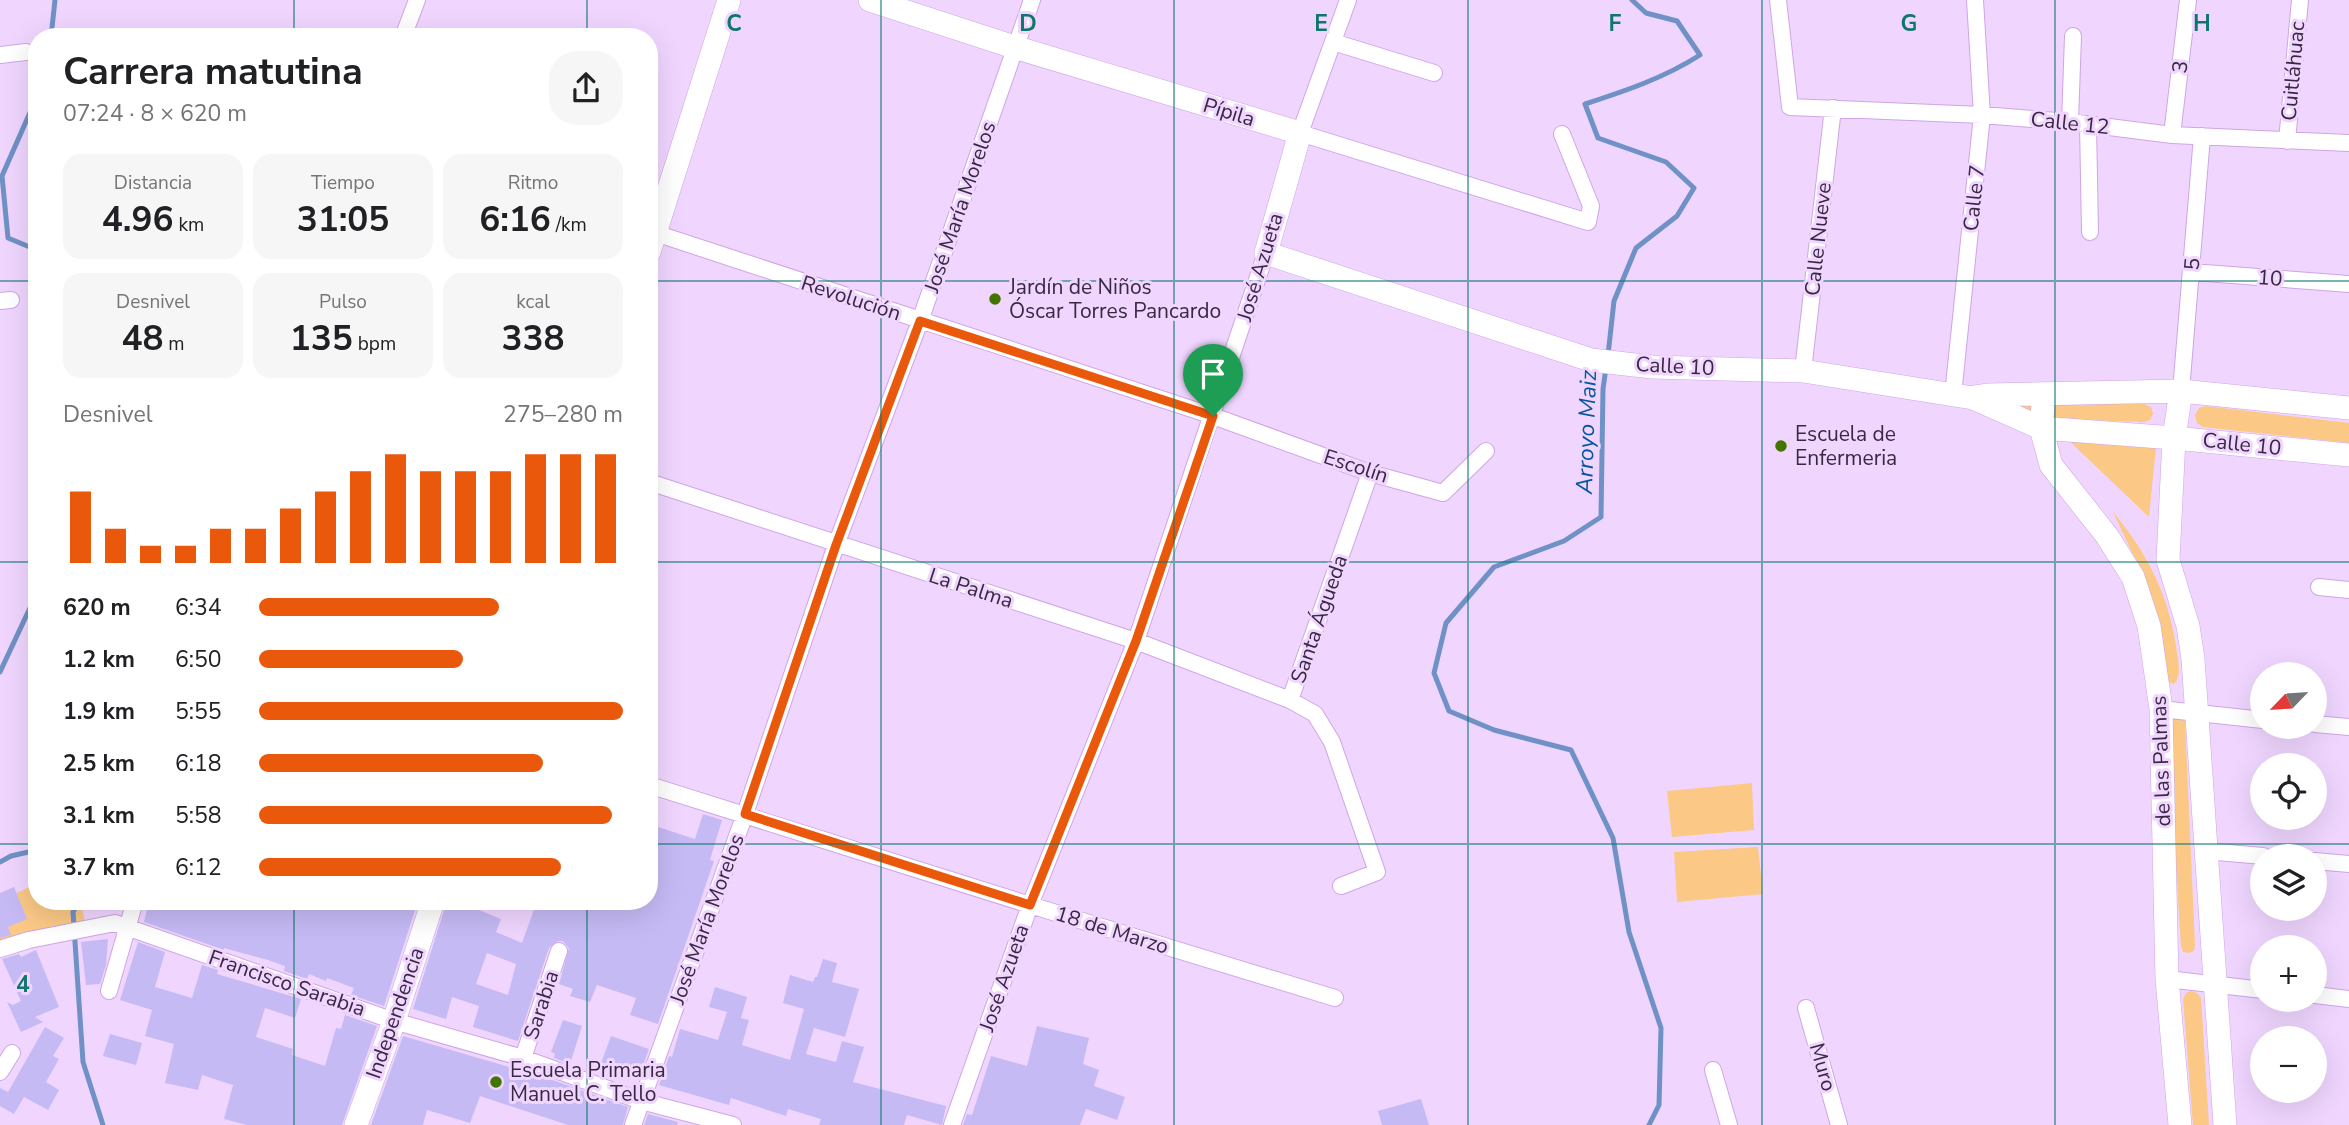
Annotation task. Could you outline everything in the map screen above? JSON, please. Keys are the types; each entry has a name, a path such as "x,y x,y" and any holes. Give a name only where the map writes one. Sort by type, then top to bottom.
{"main road":[{"path":"658,218 729,0"},
{"name":"Pípila","path":"870,0 1014,47 1300,133"},
{"name":"José Azueta","path":"1266,253 1300,133"},
{"name":"Calle 10","path":"1266,253 1591,360 1652,367 1803,371 1963,396 2181,391 2349,408"},
{"name":"de las Palmas","path":"2181,391 2174,438 2168,560 2188,626 2193,659 2225,1125"},
{"path":"2041,428 2044,394"},
{"name":"Calle 10","path":"1963,396 2041,428 2349,456"},
{"name":"de las Palmas","path":"2041,428 2051,465 2107,536 2133,577 2149,626 2161,709 2168,979 2180,1125"},
{"name":"Independencia","path":"356,1125 430,910"}],"street":[{"path":"406,28 417,0"},
{"name":"José María Morelos","path":"633,1125 745,814 836,545 920,321 1032,0"},
{"name":"José Azueta","path":"1300,133 1348,0"},
{"name":"Calle 12","path":"1778,0 1790,107 1982,115 2070,122 2172,135 2349,143"},
{"name":"Calle 7","path":"1963,396 1982,115 1975,0"},
{"name":"3","path":"2172,135 2188,0"},
{"name":"Cuitláhuac","path":"2287,141 2300,0"},
{"path":"2070,122 2073,36"},
{"path":"1333,42 1434,73"},
{"path":"0,55 26,52"},
{"name":"Calle Nueve","path":"1803,371 1833,108"},
{"path":"2088,124 2090,232"},
{"name":"Pípila","path":"1300,133 1588,222 1591,206 1562,134"},
{"name":"5","path":"2181,391 2202,136"},
{"name":"Revolución","path":"658,241 920,321 1213,416"},
{"name":"José Azueta","path":"952,1125 1030,905 1136,641 1266,253"},
{"name":"10","path":"2192,272 2349,284"},
{"name":"Escolín","path":"1213,416 1370,473 1443,492 1486,451"},
{"name":"Santa Águeda","path":"1341,886 1377,872 1332,742 1315,714 1290,700 1370,473"},
{"name":"La Palma","path":"658,485 1136,641 1290,700"},
{"path":"2319,587 2349,590"},
{"path":"2161,709 2250,719"},
{"path":"2328,725 2349,727"},
{"name":"18 de Marzo","path":"658,788 1335,998"},
{"path":"2206,851 2250,855"},
{"path":"2327,862 2349,864"},
{"path":"109,990 121,925 130,910"},
{"path":"0,949 29,940 121,925"},
{"name":"Francisco Sarabia","path":"121,925 394,1021 523,1058 642,1101 733,1125"},
{"name":"Sarabia","path":"523,1058 559,951"},
{"path":"2168,979 2250,989"},
{"path":"2327,997 2349,999"},
{"name":"Muro","path":"1806,1009 1839,1125"},
{"path":"0,1072 12,1053"},
{"path":"1713,1070 1729,1125"}],"shaded area":[{"path":"2030,397 2144,404 2151,407 2153,414 2150,420 2144,422 2027,418 2019,406 2023,400"},
{"path":"2206,406 2349,423 2349,443 2203,427 2197,423 2195,415 2199,408"},
{"path":"2062,434 2157,437 2149,517"},
{"path":"2113,512 2137,544 2163,596 2174,633 2178,661 2179,674 2174,684 2166,681 2139,567"},
{"path":"2170,716 2182,717 2185,722 2195,945 2194,951 2189,953 2183,952 2181,946 2167,722"},
{"path":"1752,783 1754,830 1672,837 1667,791"},
{"path":"1758,847 1763,894 1677,902 1674,852"},
{"path":"28,888 28,910 82,910 85,921 0,949 0,900"},
{"path":"2191,991 2201,998 2209,1125 2193,1125 2183,999 2186,993"}],"building":[{"path":"703,814 722,820 710,860 714,861 658,1024 630,1015 636,998 597,985 590,1002 570,996 573,989 559,984 569,948 563,941 558,941 549,948 518,1041 473,1027 479,1006 452,997 446,1019 413,1009 444,910 479,910 501,919 496,932 522,943 534,910 658,910 658,827 695,839","holes":["487,953 516,964 508,995 476,984"]},
{"path":"14,887 27,919 8,927 11,935 0,938 0,893"},
{"path":"147,910 415,910 384,1006 351,995 354,988 327,978 326,981 309,974 307,979 284,971 285,966 268,960 224,950 144,922"},
{"path":"108,939 106,965 100,984 86,985 81,942"},
{"path":"138,942 165,952 155,987 192,998 202,965 218,970 217,974 301,999 295,1018 265,1008 256,1037 293,1049 292,1055 325,1066 336,1028 341,1029 345,1015 377,1026 342,1125 247,1125 224,1119 233,1085 202,1075 198,1090 165,1083 174,1044 145,1036 152,1010 120,1000"},
{"path":"36,950 59,1007 35,1017 43,1022 21,1032 7,1002 13,1005 21,1001 2,959 19,954 21,957"},
{"path":"823,959 837,963 832,982 859,989 845,1037 814,1028 806,1054 836,1062 842,1041 864,1047 853,1082 946,1106 942,1125 907,1115 904,1125 819,1125 821,1119 788,1109 786,1116 731,1098 729,1105 659,1085 669,1056 672,1057 680,1029 718,1040 727,1012 709,1007 715,987 747,997 741,1018 749,1020 742,1045 790,1060 804,1009 783,1003 790,975 813,982"},
{"path":"563,1020 582,1026 570,1064 554,1058 555,1054 551,1052"},
{"path":"1037,1026 1089,1038 1083,1064 1099,1070 1094,1086 1125,1097 1117,1120 1086,1109 1080,1125 963,1125 967,1114 972,1115 991,1056 1027,1066"},
{"path":"45,1027 64,1038 53,1056 59,1059 46,1082 59,1090 48,1110 24,1097 14,1114 0,1106 0,1088 8,1092"},
{"path":"110,1034 142,1043 136,1065 103,1056"},
{"path":"403,1036 547,1078 628,1107 623,1125 568,1125 480,1096 470,1123 427,1110 423,1125 371,1125"},
{"path":"611,1036 649,1049 638,1079 600,1066"},
{"path":"1421,1099 1429,1125 1382,1125 1378,1111"},
{"path":"648,1114 678,1122 677,1125 644,1125"}],"waterway":[{"path":"52,28 55,0"},
{"name":"Arroyo Maiz","path":"1608,355 1614,301 1636,248 1677,216 1694,188 1666,162 1598,138 1585,104 1658,77 1700,55 1677,21 1646,13 1632,0"},
{"path":"28,117 2,176 8,238 28,246"},
{"name":"Arroyo Maiz","path":"1606,368 1603,389 1601,517 1564,541 1494,567 1446,623 1434,673 1449,711 1494,730 1571,750 1613,838 1629,932 1661,1028 1659,1105 1649,1125"},
{"path":"0,672 28,612"},
{"path":"0,862 28,852"},
{"path":"74,910 83,1062 103,1125"}],"place":[{"name":"Jardín de Niños Óscar Torres Pancardo","path":"995,299"},
{"name":"Escuela de Enfermeria","path":"1781,446"},
{"name":"Escuela Primaria Manuel C. Tello","path":"496,1082"}],"route":[{"path":"920,321 1213,416 1136,641 1030,905 745,814 836,545 920,321"}]}
